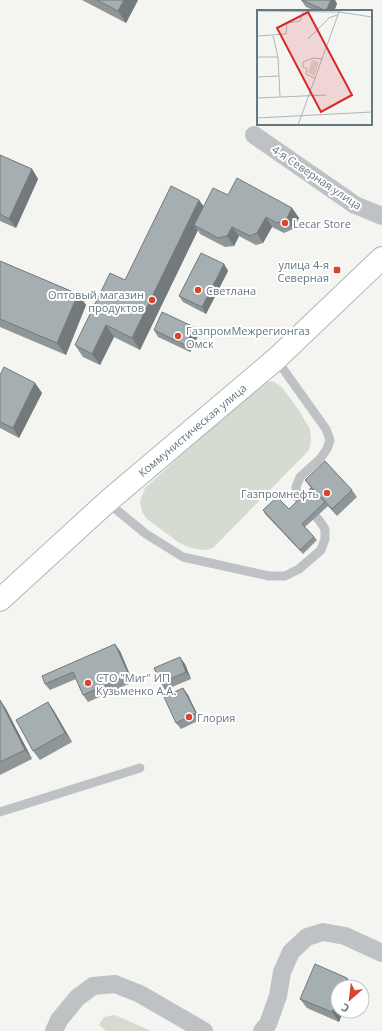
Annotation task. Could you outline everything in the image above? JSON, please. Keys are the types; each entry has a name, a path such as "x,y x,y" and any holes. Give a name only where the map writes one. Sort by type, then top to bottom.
{"street":[{"name":"4-я Северная улица","path":"254,135 355,205 382,216"},
{"name":"Коммунистическая улица","path":"0,600 107,502 276,359 382,258"},
{"path":"262,1031 268,1024 278,996 282,972 291,952 307,937 323,932 345,936 382,953"},
{"path":"54,1031 59,1020 77,998 93,986 115,984 140,994 204,1031"}],"lane":[{"path":"107,502 146,534 183,557 269,576 286,576 299,569 321,550 325,539 325,529 319,520 296,496 296,487 300,477 320,459 327,449 330,440 326,429 276,359"},
{"path":"0,812 140,768"}],"shaded area":[{"path":"272,381 281,386 298,409 310,429 311,440 309,450 213,548 206,550 196,549 178,542 147,519 142,512 140,501 145,488 261,383"},
{"path":"115,1015 151,1031 106,1031 99,1025 104,1017"}],"building":[{"path":"97,0 124,0 118,11"},
{"path":"302,0 331,0 326,10"},
{"path":"0,155 32,169 9,219 0,214"},
{"path":"237,178 292,208 286,220 277,223 266,217 257,233 250,236 232,227 227,236 218,238 194,225 213,188 228,195"},
{"path":"171,186 199,200 132,338 106,325 92,354 75,345 110,273 125,280"},
{"path":"201,253 224,264 202,307 179,296"},
{"path":"0,261 78,294 57,343 0,319"},
{"path":"162,312 194,327 185,345 154,330"},
{"path":"4,367 35,383 13,428 0,422 0,375"},
{"path":"325,461 352,490 332,509 305,480"},
{"path":"311,488 325,502 302,524 314,537 300,550 263,510 277,497 289,509"},
{"path":"115,644 129,675 83,695 73,672 45,684 42,676"},
{"path":"180,657 186,672 161,683 154,668"},
{"path":"183,688 196,713 176,723 164,697"},
{"path":"0,700 25,750 0,762"},
{"path":"48,702 65,733 33,751 16,720"},
{"path":"315,964 347,978 330,979 330,1011 300,999"}],"place":[{"name":"Lecar Store","path":"285,223"},
{"name":"улица 4-я Северная","path":"337,270"},
{"name":"Светлана","path":"198,290"},
{"name":"Оптовый магазин продуктов","path":"152,300"},
{"name":"ГазпромМежрегионгаз Омск","path":"178,336"},
{"name":"Газпромнефть","path":"327,493"},
{"name":"СТО \"Миг\" ИП Кузьменко А.А.","path":"88,683"},
{"name":"Глория","path":"189,717"}]}
